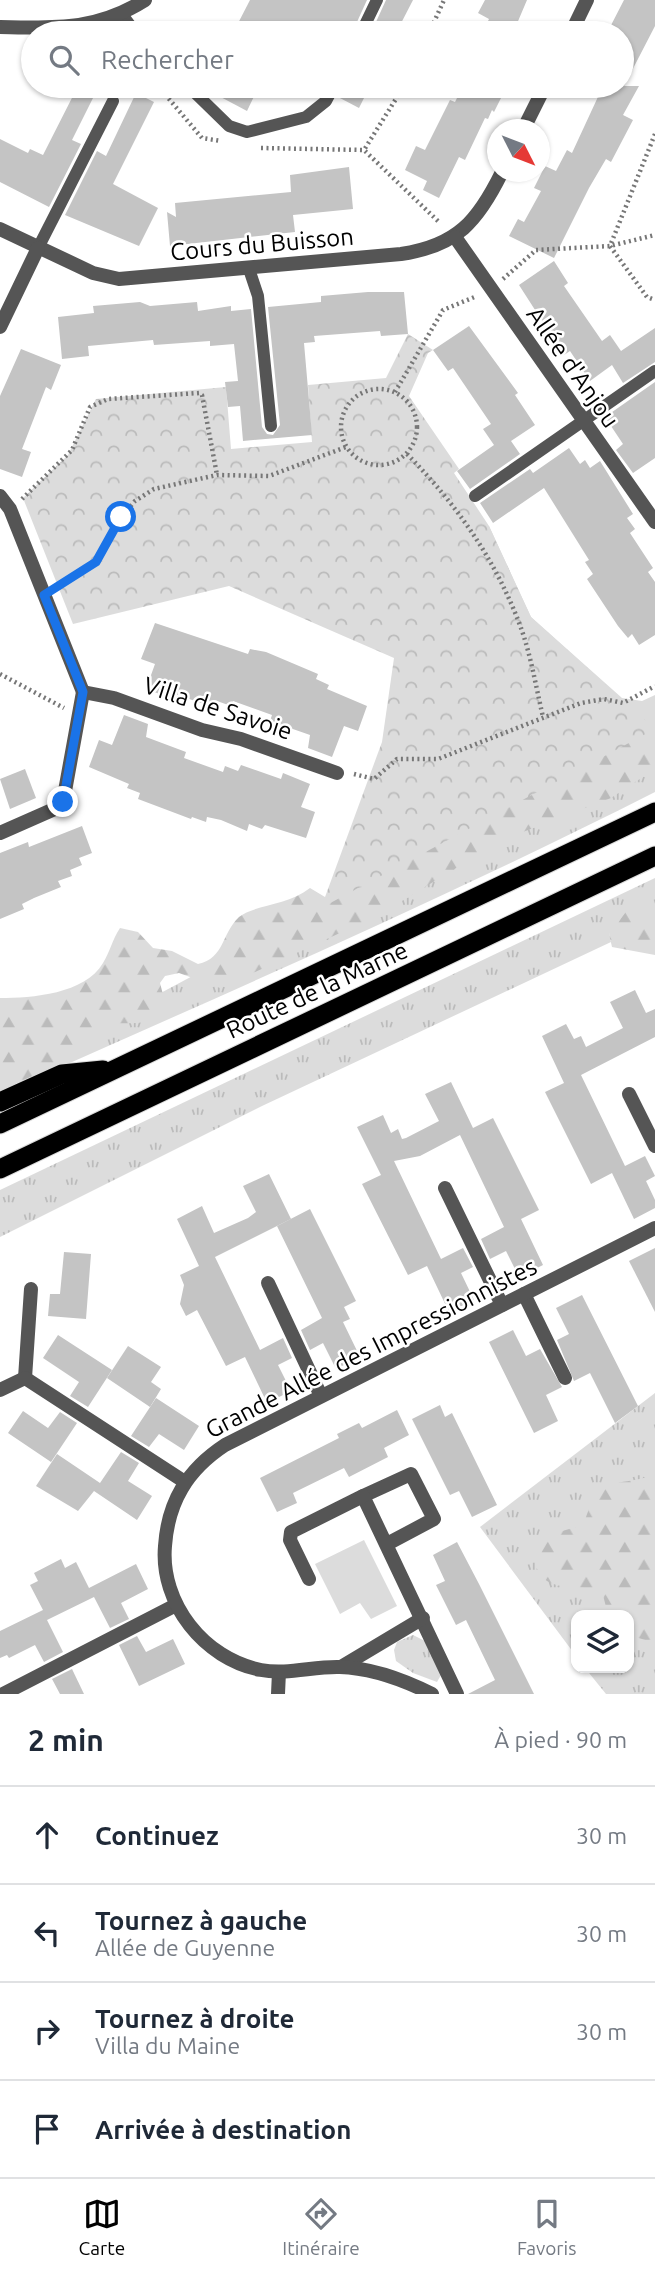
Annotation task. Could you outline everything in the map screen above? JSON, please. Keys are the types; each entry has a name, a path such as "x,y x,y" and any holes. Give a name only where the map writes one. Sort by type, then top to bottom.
{"highway":[{"name":"Route de la Marne","path":"0,1125 655,812"},
{"name":"Route de la Marne","path":"0,1169 655,856"},
{"path":"0,1102 62,1074 118,1069"}],"street":[{"path":"102,21 145,0"},
{"path":"576,21 587,0"},
{"path":"0,27 21,28"},
{"path":"528,119 539,98"},
{"name":"Cours du Buisson","path":"0,229 93,273 119,279 249,269 429,249 455,237 482,208 496,182"},
{"name":"Allée d'Anjou","path":"455,237 655,522"},
{"path":"0,327 38,248"},
{"path":"0,496 10,509 83,692 63,802 0,833"},
{"name":"Villa de Savoie","path":"83,692 114,698 202,730 241,739 337,773"},
{"path":"629,1094 655,1146"},
{"path":"446,1188 502,1305"},
{"name":"Grande Allée des Impressionnistes","path":"432,1694 387,1675 341,1667 279,1672 259,1670 219,1653 196,1633 176,1605 167,1580 164,1555 170,1510 199,1465 225,1445 655,1228"},
{"path":"268,1283 321,1396"},
{"path":"25,1378 31,1289"},
{"path":"524,1294 565,1378"},
{"path":"0,1390 25,1378"},
{"path":"25,1378 186,1482"},
{"path":"309,1579 290,1540 291,1532 406,1474 415,1478 434,1519 387,1544"},
{"path":"363,1496 457,1694"},
{"path":"2,1693 176,1605"},
{"path":"341,1667 423,1618"},
{"path":"278,1694 279,1672"}],"lane":[{"path":"366,21 377,0"},
{"path":"121,13 127,21"},
{"path":"200,98 229,127 247,132 306,117 328,98"},
{"path":"38,248 113,101"},
{"path":"249,269 258,296 271,426"},
{"path":"475,496 655,371"}],"path":[{"path":"434,21 444,0"},
{"path":"397,98 365,150 455,237"},
{"path":"610,246 655,134"},
{"path":"498,283 536,250 610,246 655,235"},
{"path":"610,246 647,297 655,300"},
{"path":"395,392 443,310 478,296"},
{"path":"385,388 395,392 413,408 418,432 407,454 387,465 364,462 346,447 341,426 347,405 363,391 385,388"},
{"path":"10,509 72,450 90,407 108,399 199,393 202,395 217,475"},
{"path":"44,595 96,562 121,517 135,500 154,489 217,475 268,476 346,447"},
{"path":"407,454 457,508 484,547 522,630 543,717"},
{"path":"0,674 77,714"},
{"path":"337,773 374,779 397,759 438,759 581,703 604,699 624,703 655,687"}],"green space":[{"path":"408,334 433,350 428,353 409,396 459,469 454,473 489,526 531,617 655,729 321,908 382,742 394,658 229,586 73,624 23,498 68,455 96,399 226,387 231,449 312,442 308,385 386,378"},
{"path":"489,526 531,617 622,698 642,701 655,695 655,769 611,798 502,840 379,915 220,988 179,973 165,976 160,983 166,1006 165,1013 145,1022 105,1025 54,1071 0,1092 0,998 42,995 84,982 103,963 120,928 138,932 153,948 172,951 198,964 213,957 233,924 245,913 291,898 310,888 325,897 336,896"},
{"path":"655,729 655,792 411,910 0,1094 0,1055 142,1003"},
{"path":"655,878 655,920 609,934 611,942 262,1106 0,1237 0,1190"},
{"path":"629,908 638,908 655,920 655,955 612,947 609,934"},
{"path":"655,1393 655,1694 606,1694 589,1673 634,1673 634,1610 571,1610 571,1649 480,1527"},
{"path":"655,1452 655,1643 634,1637 634,1610 607,1610 602,1591 551,1583 537,1570 534,1557 552,1534 583,1525 599,1491 612,1484 651,1475 651,1458"},
{"path":"364,1540 397,1606 371,1619 360,1603 340,1614 315,1564"},
{"path":"413,1635 425,1641 441,1675 437,1682 413,1673 396,1661 394,1650 397,1642"}],"building":[{"path":"250,0 367,0 357,21 239,21"},
{"path":"386,0 413,0 402,21 376,21"},
{"path":"485,0 527,0 518,21 488,21 489,19 478,13"},
{"path":"624,0 655,0 655,26 634,67 634,21 613,21"},
{"path":"72,98 93,98 72,140 81,144 49,207 0,182 0,139 28,153 30,149 43,155"},
{"path":"134,98 146,98 154,102 113,184 158,208 139,246 65,215 97,151 106,156"},
{"path":"223,98 253,98 247,111"},
{"path":"340,98 364,98 359,108"},
{"path":"457,98 501,98 494,112 492,110 488,119 485,118 465,160 459,157 439,198 423,190 427,181 405,170 416,146 425,150 450,100 455,102"},
{"path":"597,98 632,98 623,115 633,120 611,162 606,159 589,188 554,258 509,236 518,219 524,222 541,191 534,188 537,182 550,182 550,168 556,171 567,150 572,153"},
{"path":"349,167 353,209 293,215 295,232 170,246 167,212 176,217 175,203 291,192 290,175"},
{"path":"554,261 568,283 564,286 602,341 610,335 621,351 655,328 655,362 623,383 612,365 590,381 570,351 564,355 519,285"},
{"path":"404,292 408,334 381,336 380,331 314,336 315,342 304,343 312,435 243,441 240,406 228,407 225,382 238,381 234,344 210,346 210,341 154,345 153,340 88,346 89,356 62,359 58,317 94,313 93,306 140,302 150,306 197,302 198,311 231,306 231,311 251,309 262,427 267,434 273,435 280,425 268,307 321,302 321,296"},
{"path":"469,326 518,393 515,395 535,425 511,441 520,454 470,489 457,471 494,445 483,429 491,424 453,368 448,371 433,350"},
{"path":"21,349 61,365 51,390 46,387 22,449 31,452 22,477 0,469 0,396"},
{"path":"655,382 655,458 633,473 616,450 623,444 605,417"},
{"path":"569,448 580,464 585,460 590,468 600,461 633,514 627,518 635,529 630,533 653,568 648,572 655,582 655,635 639,645 632,634 628,638 618,626 587,579 593,574 585,562 589,560 544,488 493,523 480,503 530,469 533,473"},
{"path":"155,623 248,654 250,649 266,652 318,674 316,679 329,685 327,689 367,706 358,731 344,726 332,757 308,748 310,735 270,721 272,715 233,701 231,706 217,701 215,708 175,694 173,699 146,689 155,664 141,659"},
{"path":"124,715 148,724 146,737 186,752 184,758 223,772 225,766 238,771 241,765 281,779 283,773 310,784 301,807 315,812 306,838 265,825 262,829 249,824 247,831 207,817 206,822 192,817 191,819 138,799 140,793 127,788 129,784 89,767 99,740 112,745"},
{"path":"25,769 36,798 10,809 0,779"},
{"path":"82,826 92,853 79,858 82,865 70,870 72,876 58,881 61,887 22,904 24,909 0,919 0,853 28,842 29,847"},
{"path":"635,990 646,1013 655,1009 655,1037 581,1075 625,1166 645,1156 655,1176 646,1181 655,1200 655,1208 634,1219 612,1173 591,1184 545,1092 564,1083 542,1036 566,1024 574,1039 581,1036 586,1047 623,1028 610,1002"},
{"path":"451,1082 473,1128 493,1118 539,1210 521,1219 543,1265 519,1277 506,1251 490,1259 481,1239 504,1227 460,1135 420,1156 394,1161 441,1259 463,1248 473,1267 461,1273 474,1300 449,1312 427,1266 408,1275 362,1184 381,1175 357,1127 383,1115 391,1133 398,1129 402,1139 406,1138 439,1121 425,1094"},
{"path":"269,1174 291,1219 215,1257 260,1350 283,1338 292,1358 278,1365 291,1391 267,1403 245,1357 226,1366 197,1310 186,1316 180,1304 184,1285 180,1275 199,1266 177,1219 202,1206 214,1233 248,1218 256,1212 243,1186"},
{"path":"310,1209 356,1301 344,1307 350,1319 343,1322 360,1357 336,1369 323,1343 310,1350 301,1330 322,1318 277,1226"},
{"path":"655,1248 655,1312 629,1261"},
{"path":"64,1252 91,1254 86,1319 48,1316 50,1294 60,1294"},
{"path":"582,1295 638,1406 615,1423 590,1373 574,1381 557,1340 569,1334 556,1308"},
{"path":"513,1330 526,1356 540,1349 562,1387 546,1395 558,1421 534,1433 489,1342"},
{"path":"58,1335 112,1370 88,1407 70,1396 79,1382 43,1358"},
{"path":"128,1346 161,1367 151,1382 161,1389 150,1407 107,1378"},
{"path":"156,1398 199,1426 184,1450 159,1434 149,1447 131,1436"},
{"path":"440,1405 445,1417 452,1413 497,1505 472,1517 459,1491 450,1495 412,1419"},
{"path":"397,1410 409,1435 384,1448 388,1457 349,1477 344,1468 293,1493 297,1503 277,1512 260,1478 339,1438 337,1434 359,1423 362,1428"},
{"path":"23,1411 48,1428 60,1412 77,1423 51,1462 8,1433"},
{"path":"121,1452 139,1463 128,1481 152,1496 137,1520 94,1491 78,1511 36,1486 57,1454 100,1483"},
{"path":"457,1542 534,1694 468,1694 495,1680 466,1620 456,1625 436,1585 445,1581 433,1555"},
{"path":"61,1559 65,1568 76,1562 89,1588 136,1564 148,1589 121,1603 129,1619 110,1628 94,1597 47,1620 63,1652 44,1662 35,1645 9,1658 7,1655 0,1658 0,1631 43,1610 30,1585 38,1581 34,1573"},
{"path":"137,1636 146,1652 173,1639 185,1664 139,1686 119,1645"},
{"path":"72,1669 84,1694 60,1694 52,1679"}],"route":[{"path":"63,802 83,692 44,595 96,562 121,517"}]}
